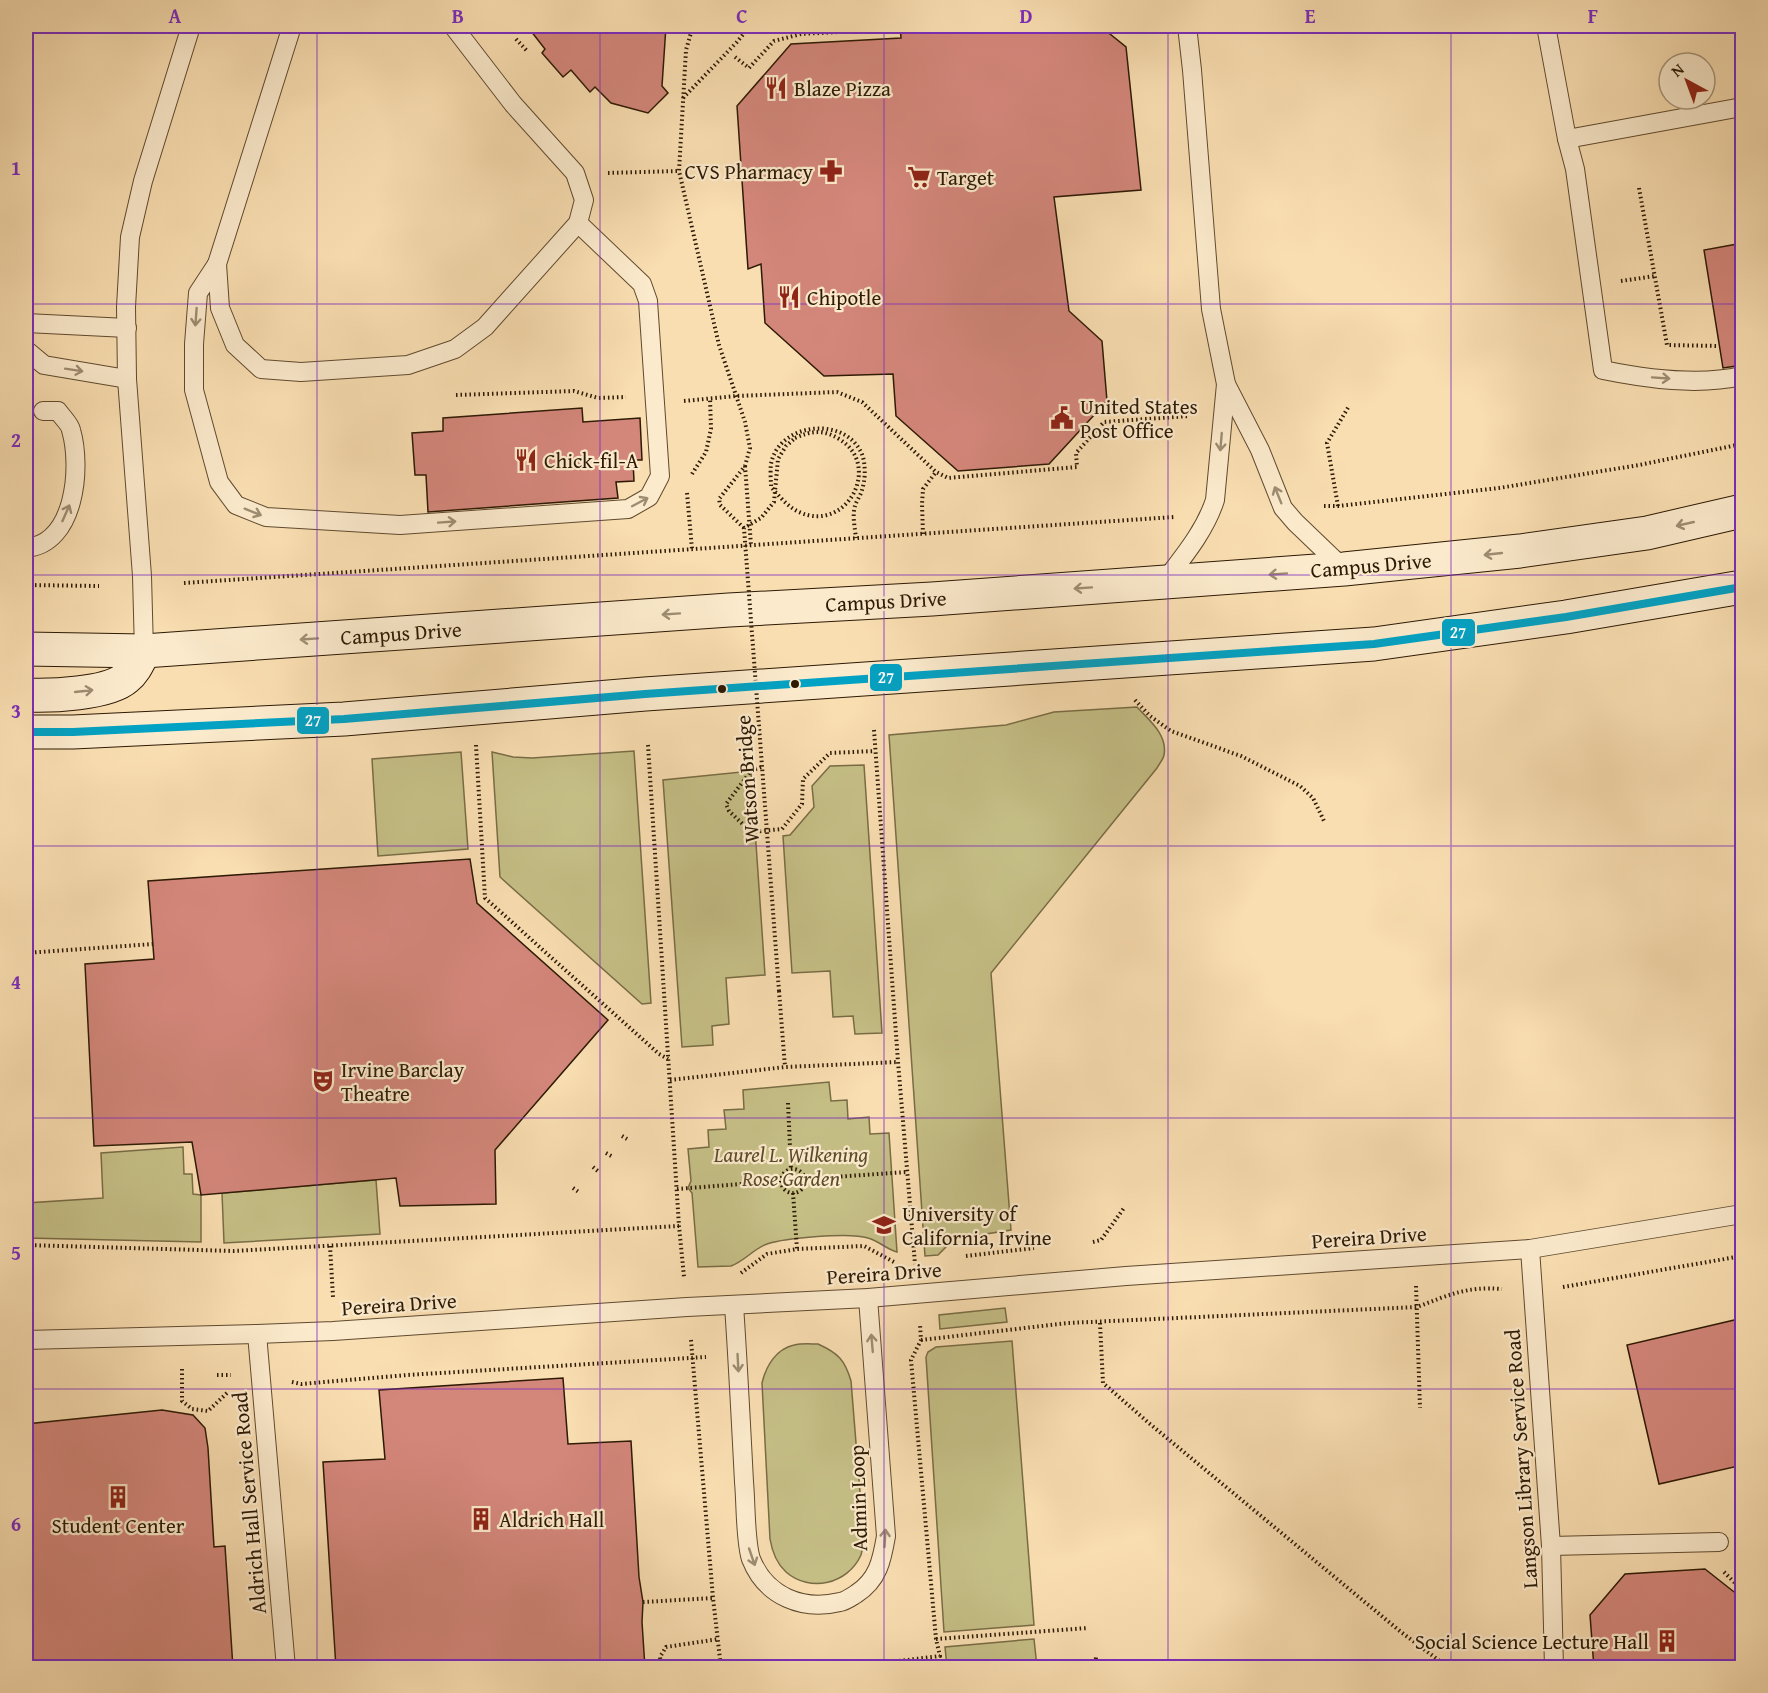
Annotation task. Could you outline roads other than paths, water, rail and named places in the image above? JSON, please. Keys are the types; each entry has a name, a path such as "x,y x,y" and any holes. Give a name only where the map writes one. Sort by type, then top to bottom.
{"main road":[{"name":"Campus Drive","path":"26,649 144,651 729,610 932,599 1344,568 1520,551 1647,533 1743,512"},
{"path":"26,732 73,732 344,719 645,694 1374,644 1566,617 1743,587"},
{"path":"26,695 41,696 104,689 127,678 133,672 144,651"}],"lane":[{"path":"144,651 142,576 127,379 130,237 143,181 191,26"},
{"path":"292,26 217,264 198,294 194,344 194,390 219,482 236,505 266,517 400,525 628,509 649,497 660,476 648,301 642,284 578,222"},
{"path":"217,264 220,308 235,345 261,369 301,372 408,365 455,349 485,327 578,222 584,200 575,173 513,104 453,26"},
{"path":"1187,26 1211,309 1226,384 1260,450 1283,508 1294,522 1344,568"},
{"path":"1546,26 1567,139 1575,169 1603,370 1636,376 1692,380 1743,376"},
{"path":"1567,139 1743,107"},
{"path":"26,323 127,327"},
{"path":"26,350 44,365 127,379"},
{"path":"1164,582 1194,542 1211,514 1215,500 1226,384"},
{"path":"26,548 35,548 57,534 70,505 76,468 71,428 58,411 43,411"},
{"name":"Pereira Drive","path":"26,1340 333,1331 687,1307 868,1298 1138,1275 1530,1249 1743,1214"},
{"name":"Langson Library Service Road","path":"1530,1249 1551,1546 1554,1668"},
{"name":"Admin Loop","path":"734,1305 751,1558 764,1581 786,1599 804,1604 825,1605 844,1602 863,1589 875,1577 882,1562 886,1536 868,1298"},
{"name":"Aldrich Hall Service Road","path":"257,1334 286,1668"},
{"path":"1551,1546 1719,1542"}],"place":[{"name":"Blaze Pizza","path":"776,88"},
{"name":"CVS Pharmacy","path":"831,171"},
{"name":"Target","path":"919,177"},
{"name":"Chipotle","path":"789,297"},
{"name":"United States Post Office","path":"1062,418"},
{"name":"Chick-fil-A","path":"526,460"},
{"name":"Irvine Barclay Theatre","path":"323,1081"},
{"name":"University of California, Irvine","path":"884,1225"},
{"name":"Student Center","path":"118,1497"},
{"name":"Aldrich Hall","path":"481,1519"},
{"name":"Social Science Lecture Hall","path":"1667,1641"}],"park label":[{"name":"Laurel L. Wilkening Rose Garden","path":"791,1166"}]}
